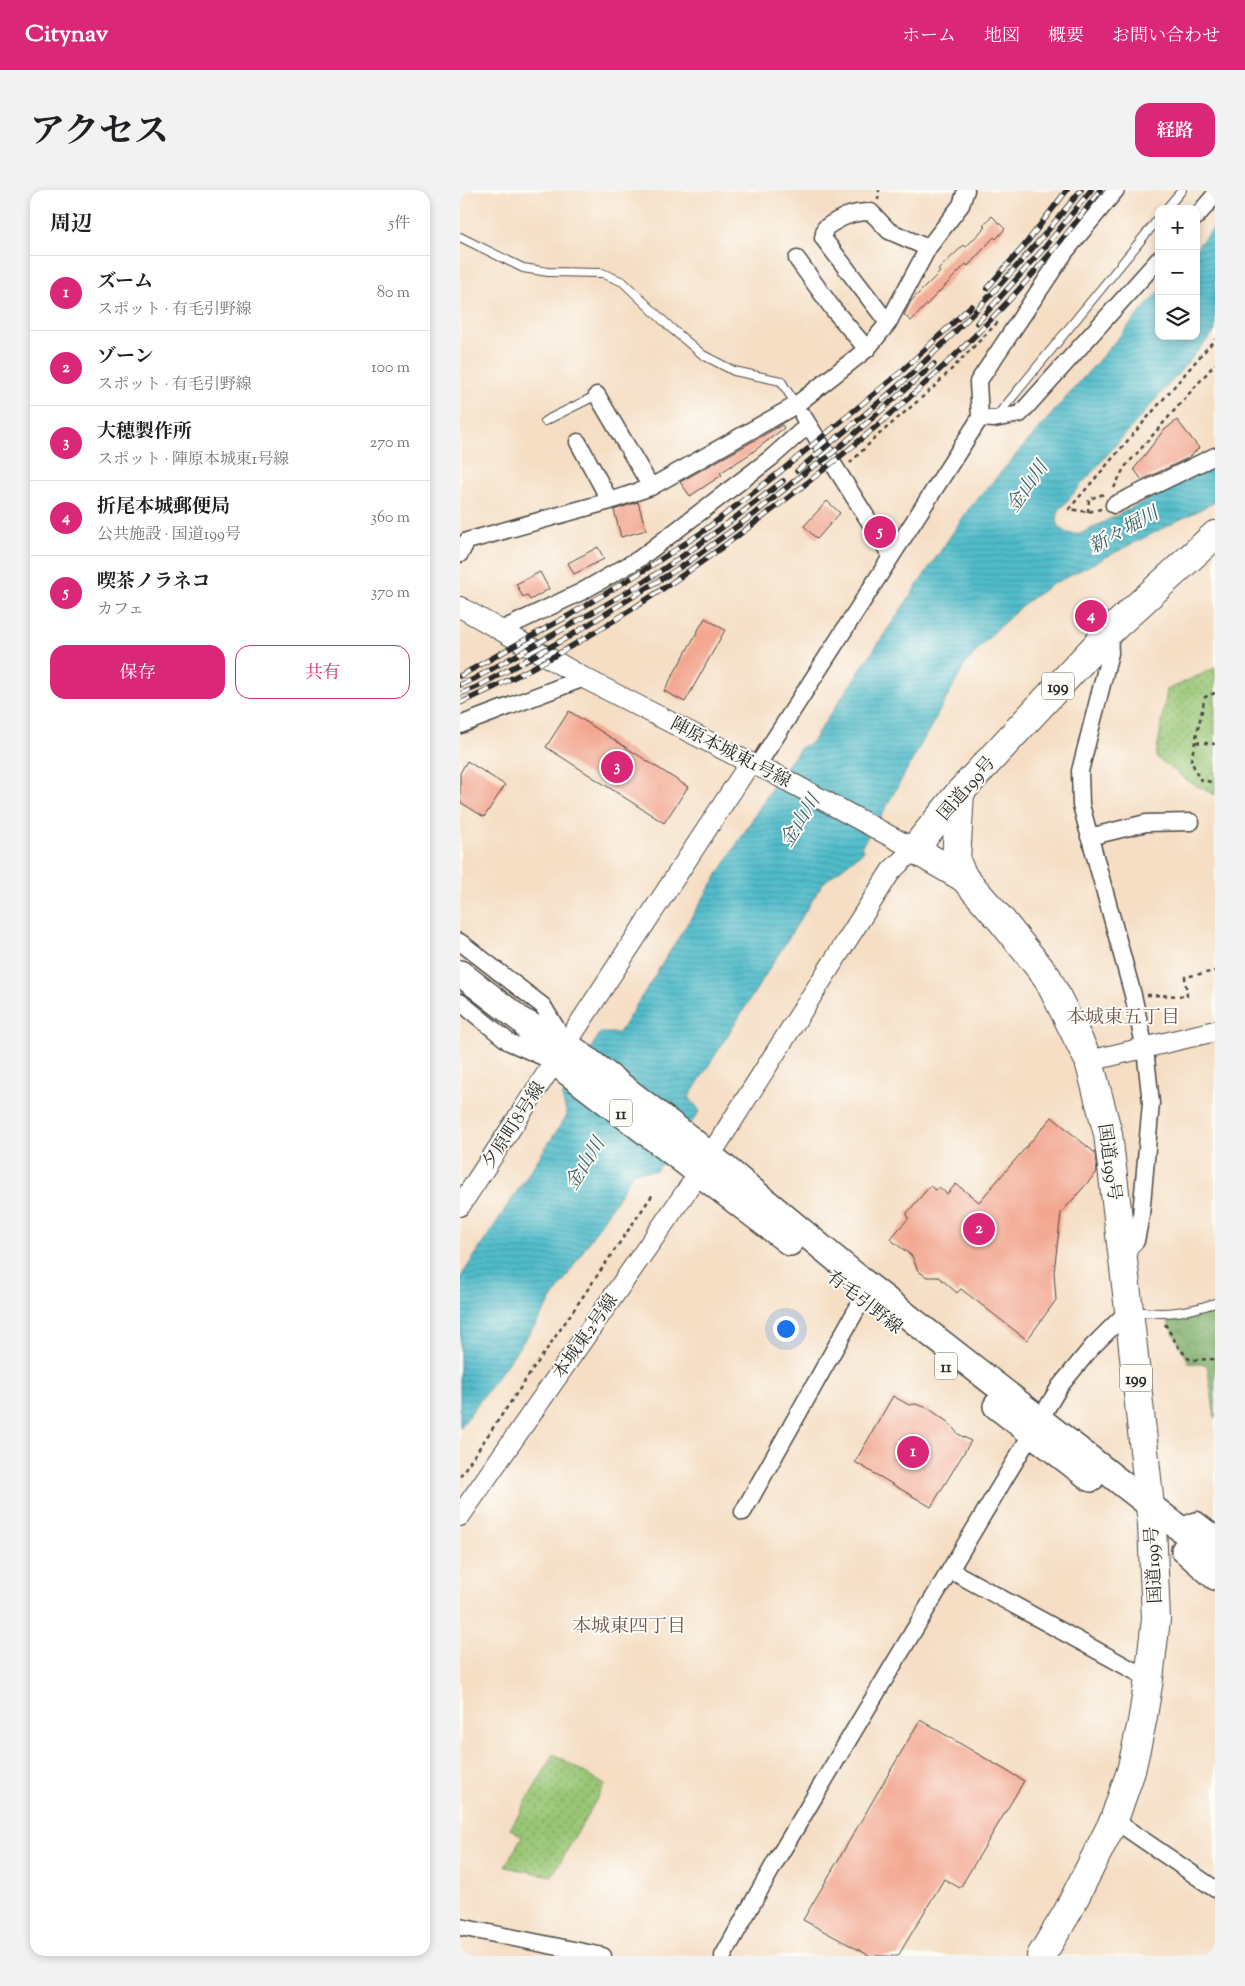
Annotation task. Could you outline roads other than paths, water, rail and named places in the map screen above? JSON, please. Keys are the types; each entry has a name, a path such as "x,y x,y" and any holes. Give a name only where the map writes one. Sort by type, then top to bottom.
{"highway":[{"name":"国道199号","path":"1041,1956 1067,1913 1114,1820 1131,1771 1149,1679 1156,1619 1151,1514 1129,1310 1108,1134 1089,1061 1047,977 964,878 914,849 960,792 1109,632 1215,535"},
{"name":"199","path":"960,792 956,861 964,878"}],"main road":[{"name":"有毛引野線","path":"460,973 522,1020 566,1058 682,1146 862,1300 1036,1426 1151,1514 1215,1577"},
{"name":"有毛引野線","path":"704,1164 882,1297 1036,1426"},
{"name":"有毛引野線","path":"1151,1514 1179,1527 1215,1556"}],"street":[{"path":"462,543 610,502 651,487 796,406 867,349 888,322 928,248 960,205 966,190"},
{"path":"987,419 978,382 1065,252 1116,190"},
{"path":"1200,212 1215,195"},
{"path":"888,322 823,238 825,228 844,215 857,212 871,212 889,231 928,248"},
{"path":"798,259 833,309 867,349"},
{"path":"759,767 891,556 987,419 1020,414 1155,264"},
{"path":"597,394 651,487"},
{"path":"796,406 891,556"},
{"path":"501,630 581,592 639,559 764,464 808,425"},
{"path":"578,442 610,502"},
{"path":"1113,498 1215,456"},
{"name":"陣原本城東1号線","path":"463,613 501,630 584,678 914,849"},
{"path":"1109,632 1110,653 1080,772 1080,806 1133,995 1145,1049 1151,1103 1141,1215 1136,1241 1122,1255"},
{"path":"460,725 584,678"},
{"name":"夕原町8号線","path":"460,1206 566,1058 759,767"},
{"path":"1089,837 1146,823 1191,822"},
{"path":"704,1164 891,871 914,849"},
{"path":"460,942 542,1006 566,1058"},
{"path":"460,1002 508,1042 566,1058"},
{"path":"1089,1061 1215,1031"},
{"name":"本城東2号線","path":"460,1516 704,1164"},
{"path":"743,1512 862,1300"},
{"path":"723,1956 776,1861 1036,1426 1065,1380 1092,1347 1129,1310"},
{"path":"1179,1527 1197,1520 1215,1534"},
{"path":"950,1570 1149,1679"},
{"path":"1114,1820 1215,1889"},
{"path":"460,1927 603,1956"}],"lane":[{"path":"1169,205 1182,190"},
{"path":"987,419 1155,223"},
{"path":"460,237 523,268 548,272 602,273 623,282 672,330 703,355 734,371 781,381 796,406"},
{"path":"545,421 597,394"},
{"path":"1129,1310 1159,1314 1196,1310 1215,1303"}],"water":[{"path":"1215,226 1215,331 1060,509 1057,520 1064,531 1080,534 1215,466 1215,502 1051,585 1025,603 994,632 966,663 883,813 861,847 864,851 823,883 689,1097 700,1111 656,1171 634,1172 536,1324 460,1428 460,1278 567,1115 562,1097 600,1033 619,1033 773,786 801,747 811,743 968,510 1155,296 1155,340 1200,340 1200,243"}],"railway":[{"path":"987,288 1024,246 1067,190"},
{"path":"797,471 889,394 941,346 1003,281 1081,190"},
{"path":"977,323 1046,246 1091,190"},
{"path":"460,703 540,664 655,594 728,543 811,480 901,405 986,324 1064,237 1100,190"},
{"path":"460,676 568,616 643,571 701,533 781,471 903,370 971,306"},
{"path":"460,694 477,687 570,636 687,563 754,514 808,470 828,457 934,364"},
{"path":"460,685 561,630 648,579 700,544 783,481"}],"place":[{"name":"喫茶ノラネコ","path":"880,532"},
{"name":"折尾本城郵便局","path":"1091,616"},
{"name":"大穂製作所","path":"617,767"},
{"name":"ゾーン","path":"979,1229"},
{"name":"ズーム","path":"913,1452"}],"district":[{"name":"本城東五丁目","path":"1123,1016"},
{"name":"本城東四丁目","path":"629,1625"}],"water label":[{"name":"金山川","path":"1026,486"},
{"name":"新々堀川","path":"1123,529"},
{"name":"金山川","path":"799,820"},
{"name":"金山川","path":"584,1163"}]}
